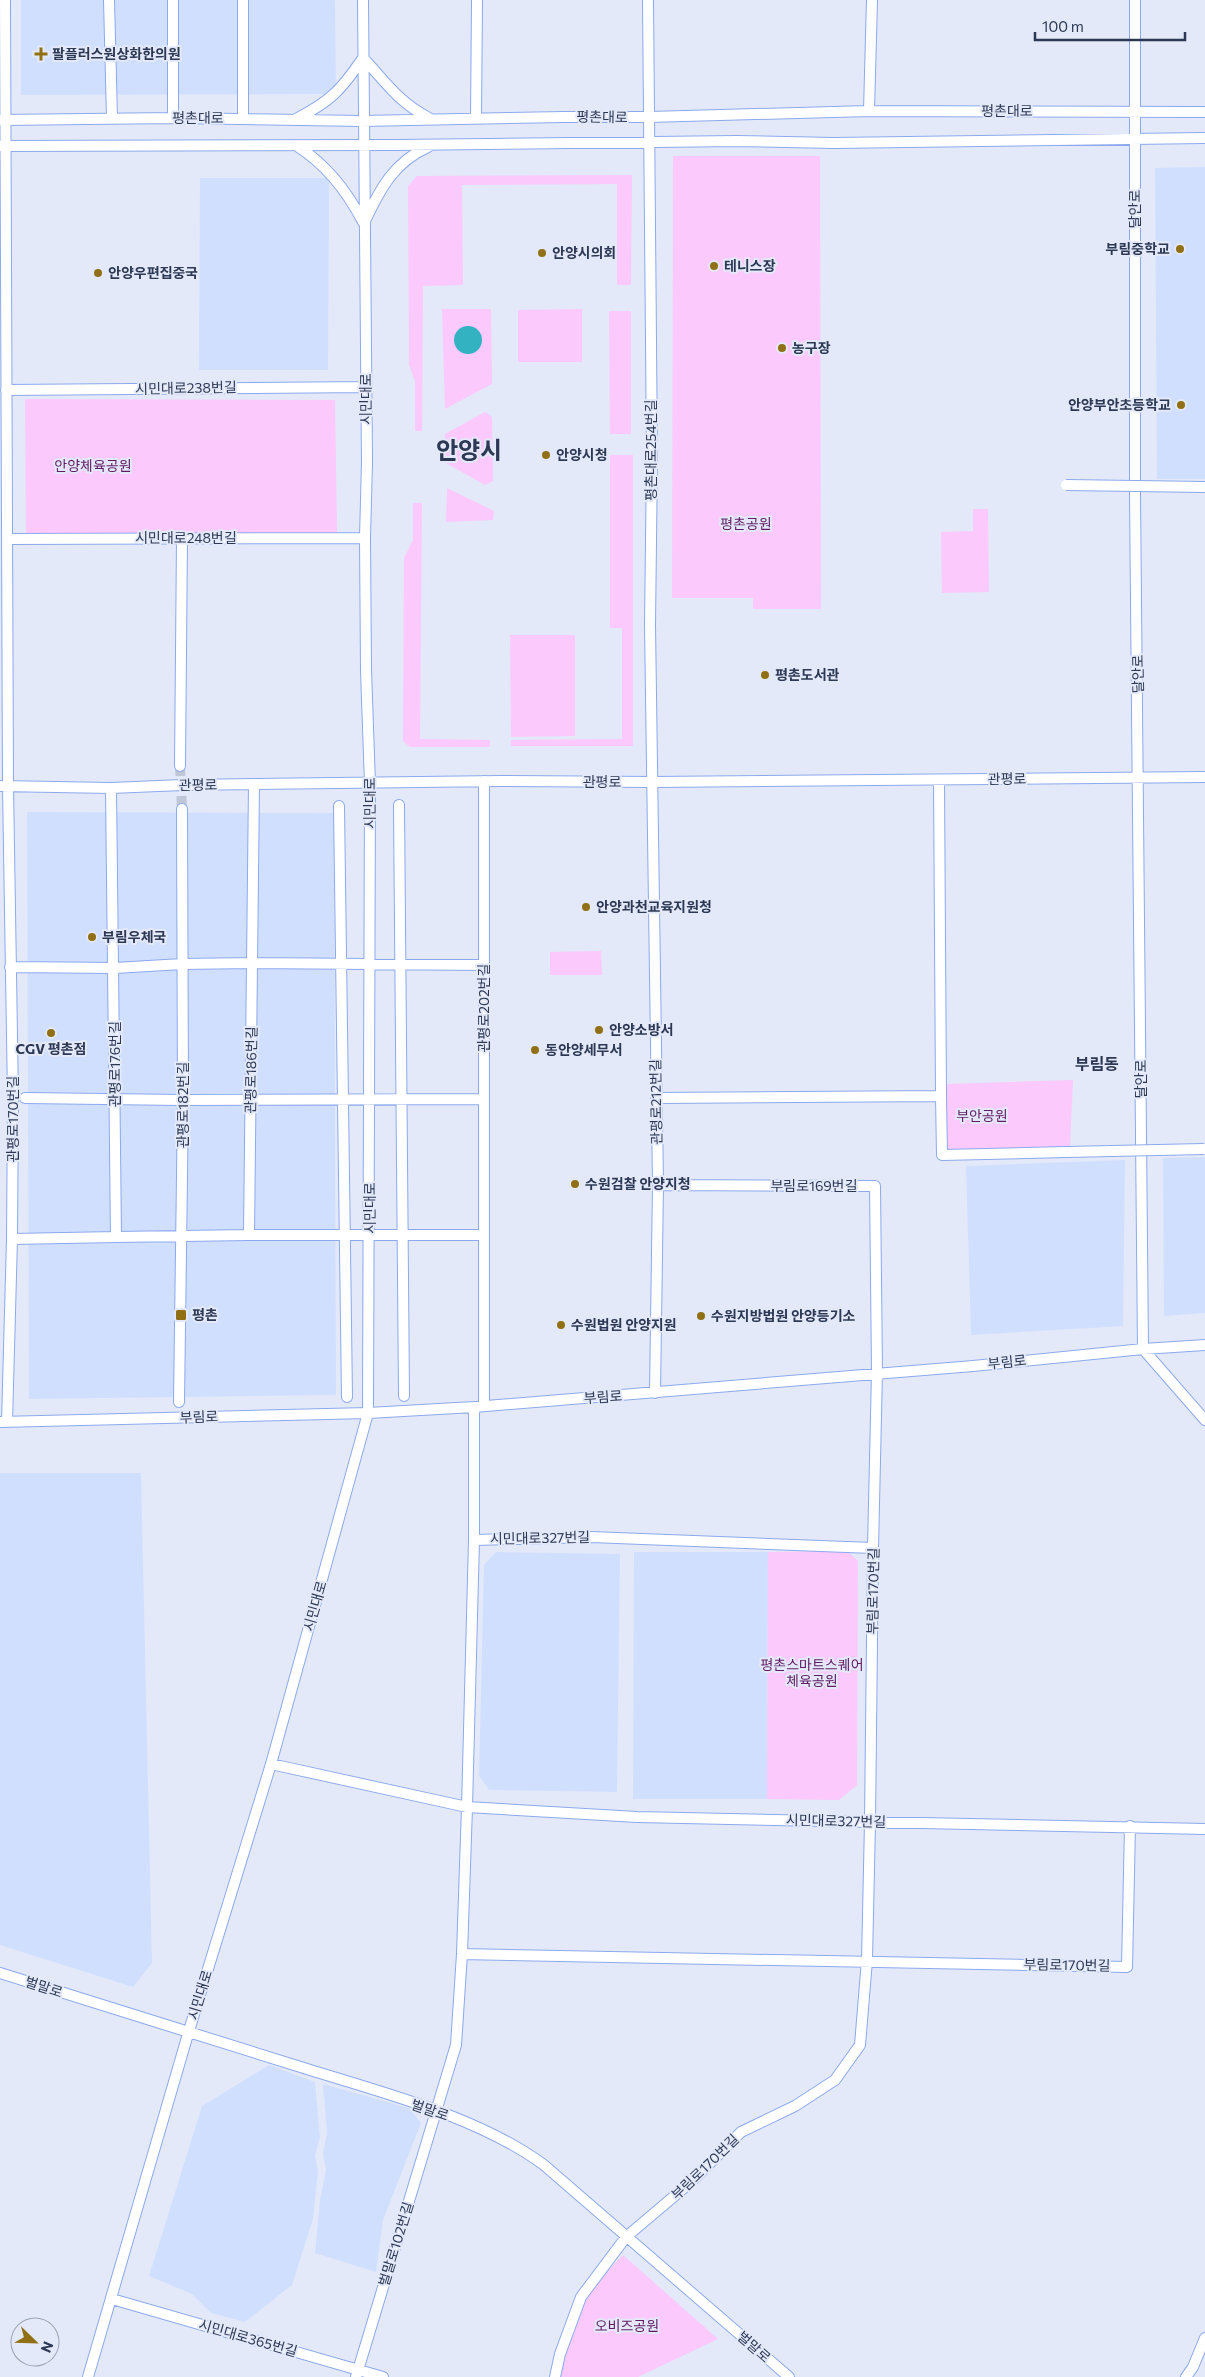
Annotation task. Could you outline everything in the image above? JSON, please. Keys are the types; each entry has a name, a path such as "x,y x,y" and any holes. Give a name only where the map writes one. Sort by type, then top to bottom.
{"street":[{"name":"관평로170번길","path":"4,1422 12,1239 13,1098 4,786 7,539 3,146 5,0"},
{"path":"109,0 112,118"},
{"path":"173,0 173,118"},
{"path":"242,0 243,118"},
{"name":"시민대로","path":"88,2377 188,2034 271,1764 368,1413 370,784 366,670 366,388 362,121 363,0"},
{"path":"476,0 476,118"},
{"name":"평촌대로254번길","path":"648,0 653,782"},
{"path":"869,111 872,0"},
{"name":"달안로","path":"1135,0 1135,494 1143,1349"},
{"path":"295,119 331,98 346,82 362,58 400,100 411,109 431,119"},
{"name":"평촌대로","path":"3,120 243,118 362,121 649,117 869,111 1205,112"},
{"name":"평촌대로","path":"3,146 363,146 737,141 834,143 1205,138"},
{"path":"364,224 377,195 397,167 417,152 432,145"},
{"path":"296,146 311,155 328,170 351,199 364,224"},
{"name":"시민대로238번길","path":"6,390 366,388"},
{"path":"1066,485 1205,486"},
{"path":"180,766 182,538"},
{"name":"시민대로248번길","path":"7,539 365,538"},
{"name":"관평로","path":"4,786 111,788 484,781 653,782 1205,777"},
{"path":"939,780 942,1155 1204,1149"},
{"name":"관평로202번길","path":"474,1540 484,1235 484,781"},
{"name":"관평로212번길","path":"653,782 658,1185 655,1393"},
{"name":"관평로186번길","path":"249,1236 254,784"},
{"name":"관평로176번길","path":"111,788 115,968 116,1237"},
{"path":"399,805 404,1396"},
{"path":"339,806 347,1397"},
{"name":"관평로182번길","path":"179,1402 183,1100 182,809"},
{"path":"10,967 115,968 182,964 252,963 484,965"},
{"path":"656,1098 941,1096"},
{"path":"25,1098 115,1100 484,1099"},
{"name":"부림로169번길","path":"658,1185 875,1186 877,1372"},
{"path":"12,1239 182,1235 345,1235 370,1237 484,1235"},
{"name":"부림로","path":"4,1422 368,1413 479,1407 1205,1345"},
{"path":"1143,1349 1205,1420"},
{"name":"부림로170번길","path":"555,2377 560,2354 581,2297 626,2237 691,2182 741,2132 795,2106 835,2080 860,2045 866,1960 870,1822 877,1372"},
{"name":"시민대로327번길","path":"462,1954 474,1540 591,1537 873,1548"},
{"name":"시민대로327번길","path":"271,1764 467,1806 637,1817 1205,1829"},
{"name":"부림로170번길","path":"866,1960 1127,1966 1130,1826"},
{"path":"462,1954 866,1960"},
{"name":"벌말로102번길","path":"357,2373 456,2045 462,1954"},
{"name":"벌말로","path":"0,1973 188,2034 350,2083 436,2112 503,2139 527,2152 789,2377"},
{"name":"시민대로365번길","path":"112,2299 357,2373 383,2377"},
{"path":"1186,2377 1193,2367 1205,2338"}],"shaded area":[{"path":"21,0 335,0 336,94 21,95"},
{"path":"1205,167 1205,479 1157,479 1155,168"},
{"path":"200,178 329,178 328,370 199,370"},
{"path":"27,812 334,813 336,1395 29,1399"},
{"path":"1205,1157 1205,1313 1164,1316 1163,1158"},
{"path":"1125,1160 1123,1326 971,1335 966,1166"},
{"path":"0,1473 141,1473 152,1963 133,1987 0,1945"},
{"path":"496,1552 620,1554 617,1792 489,1790 479,1776 484,1565"},
{"path":"634,1552 768,1552 767,1799 633,1799"},
{"path":"269,2065 315,2082 320,2138 315,2155 318,2172 313,2219 292,2285 245,2322 211,2313 192,2294 149,2276 202,2106"},
{"path":"323,2084 409,2108 421,2123 383,2220 376,2272 315,2253 320,2200 326,2170 323,2154 327,2132"}],"green space":[{"name":"평촌공원","path":"673,156 820,156 821,609 753,609 753,598 672,598"},
{"path":"632,175 631,285 617,285 617,184 462,185 463,285 423,286 422,431 415,431 415,381 409,365 408,186 417,176"},
{"path":"442,309 491,309 492,384 445,409"},
{"path":"582,309 582,362 518,362 518,310"},
{"path":"609,311 631,311 631,434 610,434"},
{"name":"안양체육공원","path":"25,399 335,400 337,533 26,535"},
{"path":"485,412 492,417 493,481 485,485 446,463 445,434"},
{"path":"610,455 633,455 633,746 511,746 511,740 622,739 622,628 610,628"},
{"path":"447,488 494,511 493,520 446,522"},
{"path":"413,503 422,503 420,739 490,740 490,747 410,747 403,741 404,558 413,540"},
{"path":"973,509 988,509 989,592 942,593 941,532 973,531"},
{"path":"510,635 575,635 575,736 511,737"},
{"path":"601,951 602,975 550,975 550,952"},
{"name":"부안공원","path":"1073,1080 1070,1147 945,1150 946,1084"},
{"name":"평촌스마트스퀘어 체육공원","path":"847,1551 858,1561 857,1785 839,1800 767,1799 768,1552"},
{"name":"오비즈공원","path":"623,2255 718,2339 638,2377 559,2377 578,2310 589,2290"}],"water":[{"path":"468,326 478,330 482,340 478,350 468,354 458,350 454,340 458,330"}],"tunnel":[{"path":"180,766 182,809"}],"place":[{"name":"팔플러스원상화한의원","path":"41,54"},
{"name":"부림중학교","path":"1180,249"},
{"name":"안양시의회","path":"542,253"},
{"name":"테니스장","path":"714,266"},
{"name":"안양우편집중국","path":"98,273"},
{"name":"농구장","path":"782,348"},
{"name":"안양부안초등학교","path":"1181,405"},
{"name":"안양시청","path":"546,455"},
{"name":"평촌도서관","path":"765,675"},
{"name":"안양과천교육지원청","path":"586,907"},
{"name":"부림우체국","path":"92,937"},
{"name":"안양소방서","path":"599,1030"},
{"name":"CGV 평촌점","path":"51,1033"},
{"name":"동안양세무서","path":"535,1050"},
{"name":"수원검찰 안양지청","path":"575,1184"},
{"name":"평촌","path":"181,1315"},
{"name":"수원지방법원 안양등기소","path":"701,1316"},
{"name":"수원법원 안양지원","path":"561,1325"}],"district":[{"name":"안양시","path":"469,451"},
{"name":"부림동","path":"1097,1064"}]}
